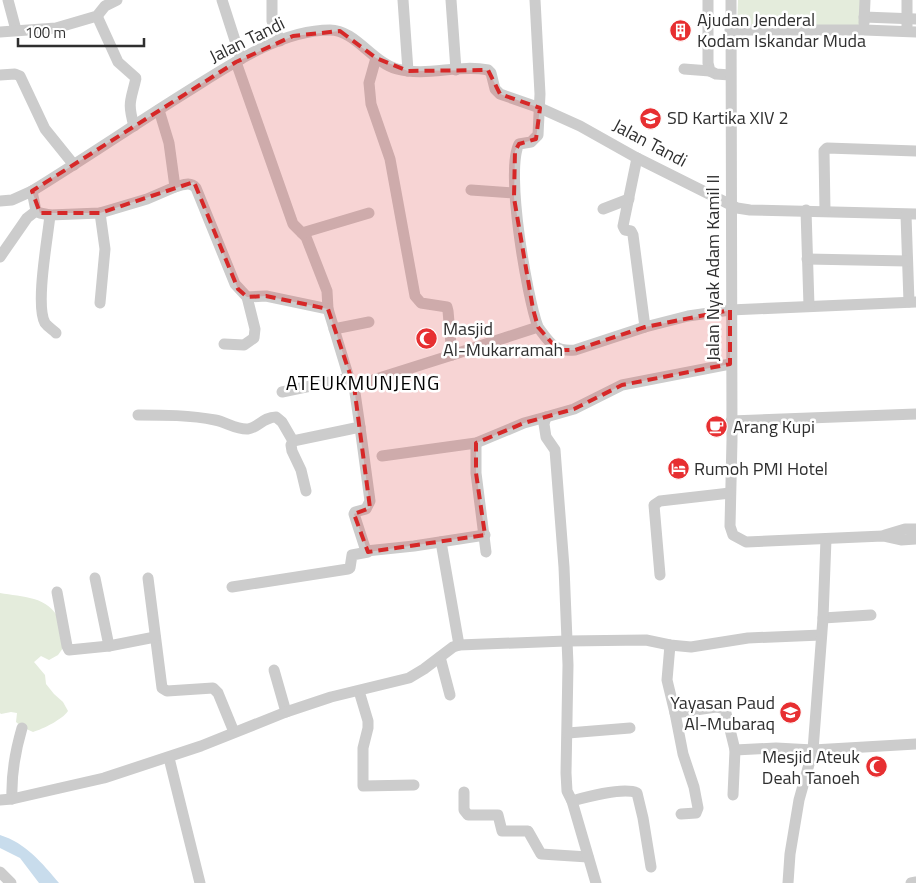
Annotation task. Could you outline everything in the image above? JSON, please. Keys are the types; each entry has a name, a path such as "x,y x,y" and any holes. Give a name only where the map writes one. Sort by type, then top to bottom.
{"street":[{"path":"8,0 16,30"},
{"path":"0,32 50,29 97,16 105,6 116,0"},
{"path":"222,0 239,60 293,224 306,237 327,291 328,309 352,382 370,502 366,509 354,514 365,550 368,552"},
{"path":"272,0 272,20 280,41"},
{"path":"403,0 408,71"},
{"path":"451,0 456,70"},
{"path":"535,0 540,108 538,135 531,142 519,144 515,151 514,193 532,309 538,327 558,350 576,350 646,327 688,316 730,310 913,302 907,261 911,214"},
{"path":"708,0 708,63 710,71"},
{"name":"Jalan Nyak Adam Kamil II","path":"731,0 730,526 733,535 746,542 826,540"},
{"path":"864,30 865,0"},
{"path":"730,30 912,32 912,19 908,0"},
{"path":"97,16 118,62 136,78 130,96 129,110 134,126"},
{"path":"864,17 912,19"},
{"name":"Jalan Tandi","path":"0,202 17,198 32,191 239,60 280,41 311,32 331,30 340,31 350,36 376,58 392,67 408,71 488,70 495,89 506,98 540,108 580,126 637,158 744,210 911,214"},
{"path":"376,58 369,83 371,104 390,159 415,296 421,304 447,308 452,355"},
{"path":"684,69 730,75"},
{"path":"0,75 15,74 20,76 45,129 74,165"},
{"path":"159,110 169,143 175,188"},
{"path":"825,211 824,151 827,148 916,151"},
{"path":"637,158 623,226 625,230 631,231 633,235 646,327"},
{"path":"36,211 50,215 100,213 148,199 188,184 194,186 234,284 247,297 255,329 254,338 244,345 224,344"},
{"path":"471,190 514,193"},
{"path":"32,191 36,211"},
{"path":"603,208 629,199"},
{"path":"806,210 809,306"},
{"path":"0,257 28,218 36,211"},
{"path":"100,213 105,249 100,303"},
{"path":"302,234 369,213"},
{"path":"50,215 41,294 43,318 46,324 56,333"},
{"path":"808,259 907,261"},
{"path":"247,297 266,296 328,309"},
{"path":"334,329 369,322"},
{"path":"282,392 352,382 452,355 538,327"},
{"path":"382,456 476,443 524,423 574,409 622,385 730,364"},
{"path":"731,421 916,414"},
{"path":"138,415 215,420 248,429 266,418 276,417 282,422 293,440 291,444 292,451 301,470 306,492"},
{"path":"546,417 544,424 546,437 555,450 561,514 568,665 567,791 572,801 596,883"},
{"path":"293,440 360,427"},
{"path":"476,443 476,473 486,552"},
{"path":"660,575 654,505 660,501 730,492"},
{"path":"788,883 790,854 799,800 813,750 826,540 883,536 905,529 916,529"},
{"path":"232,587 348,569 350,568 352,555 484,534"},
{"path":"883,536 901,540 916,539"},
{"path":"441,542 459,645"},
{"path":"95,578 109,646"},
{"path":"148,578 162,688 167,691 213,688 218,692 234,732"},
{"path":"57,592 68,649 72,651 155,637"},
{"path":"822,618 871,615"},
{"path":"22,728 14,755 11,783 6,800 104,778 169,758 286,712 331,697 409,678 459,645 646,640 691,647 748,638 821,635"},
{"path":"670,645 667,680 683,754 694,787 698,808 696,813 681,814"},
{"path":"440,657 450,695"},
{"path":"274,670 286,712"},
{"path":"359,691 368,721 363,748 363,786 414,784"},
{"path":"675,713 716,707 724,708 735,750 733,795"},
{"path":"568,733 630,728"},
{"path":"735,750 776,748 813,750 916,744"},
{"path":"169,758 200,883"},
{"path":"464,792 464,810 468,815 498,815 502,831 528,831 541,854 588,857"},
{"path":"572,801 602,794 637,792 651,867"},
{"path":"0,872 11,883"},
{"path":"911,883 916,882"}],"highlighted area":[{"path":"340,31 376,58 408,71 488,70 500,94 540,108 536,139 519,144 515,151 514,198 533,309 538,327 551,343 558,350 575,350 645,327 730,310 730,364 622,385 574,409 524,423 476,443 476,473 485,535 368,552 354,514 370,508 354,386 328,309 266,296 247,297 238,289 194,182 100,213 40,213 32,191 236,62 293,36"}],"green space":[{"path":"738,0 865,0 864,32 737,29"},
{"path":"0,593 26,597 42,602 49,606 60,623 63,648 58,655 49,660 41,656 34,662 45,675 46,684 63,702 68,711 62,717 42,729 33,732 16,722 17,713 0,713"}],"water":[{"path":"0,835 26,848 59,883 39,883 20,858 0,848"}],"place":[{"name":"Ajudan Jenderal Kodam Iskandar Muda","path":"681,30"},
{"name":"SD Kartika XIV 2","path":"651,118"},
{"name":"Masjid Al-Mukarramah","path":"427,339"},
{"name":"Arang Kupi","path":"717,427"},
{"name":"Rumoh PMI Hotel","path":"678,469"},
{"name":"Yayasan Paud Al-Mubaraq","path":"791,713"},
{"name":"Mesjid Ateuk Deah Tanoeh","path":"876,767"}],"district":[{"name":"ATEUKMUNJENG","path":"363,383"}]}
